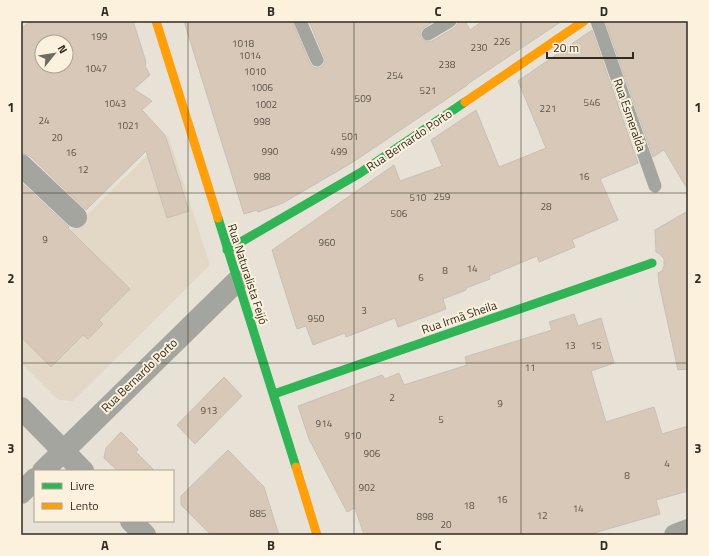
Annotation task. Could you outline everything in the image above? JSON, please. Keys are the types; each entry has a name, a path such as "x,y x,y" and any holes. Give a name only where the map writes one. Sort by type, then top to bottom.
{"street":[{"name":"Rua Naturalista Feijó","path":"156,21 227,250 274,394 316,535"},
{"name":"Rua Bernardo Porto","path":"227,250 360,173 584,21"},
{"path":"21,165 76,217"},
{"name":"Rua Irmã Sheila","path":"274,394 652,263"},
{"name":"Rua Bernardo Porto","path":"44,470 237,280"},
{"path":"21,408 82,470"},
{"path":"21,493 34,480"},
{"path":"133,522 145,535"},
{"path":"675,535 688,530"}],"lane":[{"path":"300,21 317,60"},
{"path":"428,34 450,21"},
{"name":"Rua Esmeralda","path":"598,21 655,186"}],"shaded area":[{"path":"168,135 210,265 73,401 58,400 21,363 21,280"}],"building":[{"path":"30,21 133,21 146,62 145,66 150,75 134,89 152,101 142,110 165,135 189,211 167,218 146,151 86,210 30,156 21,153 21,29"},
{"path":"184,21 292,21 310,63 316,68 321,67 324,64 324,57 309,21 434,21 421,30 421,38 428,42 454,28 458,21 465,21 470,30 483,21 562,21 353,162 283,203 258,212 257,210 244,214"},
{"path":"605,21 688,21 688,190 664,150 653,157"},
{"path":"592,30 638,163 600,179 618,220 572,240 575,247 539,262 537,256 489,276 490,279 443,299 446,309 398,327 395,318 346,337 345,333 313,345 306,326 297,329 272,250 394,165 400,181 442,166 431,140 476,110 499,167 546,148 518,81"},
{"path":"21,182 69,227 68,228 130,289 99,320 103,324 88,339 83,335 51,367 21,337"},
{"path":"688,211 688,369 678,370 659,283 658,273 662,271 664,259 656,252 655,230"},
{"path":"574,314 578,326 601,318 614,363 591,371 606,422 654,407 662,434 688,426 688,491 656,500 660,514 587,535 364,535 355,508 347,512 309,439 298,406 382,375 385,379 399,373 404,385 467,365 465,357 552,330 549,322"},
{"path":"224,377 242,396 195,444 177,425"},
{"path":"121,432 138,449 136,452 154,470 117,470 104,458 106,448"},
{"path":"228,450 264,487 279,535 211,535 181,505 181,496"}],"traffic: fast":[{"path":"227,250 360,173 465,102"},
{"path":"218,218 296,467"},
{"path":"274,394 652,263"}],"traffic: slow":[{"path":"156,21 218,218"},
{"path":"465,102 584,21"},
{"path":"296,467 317,535"}]}
